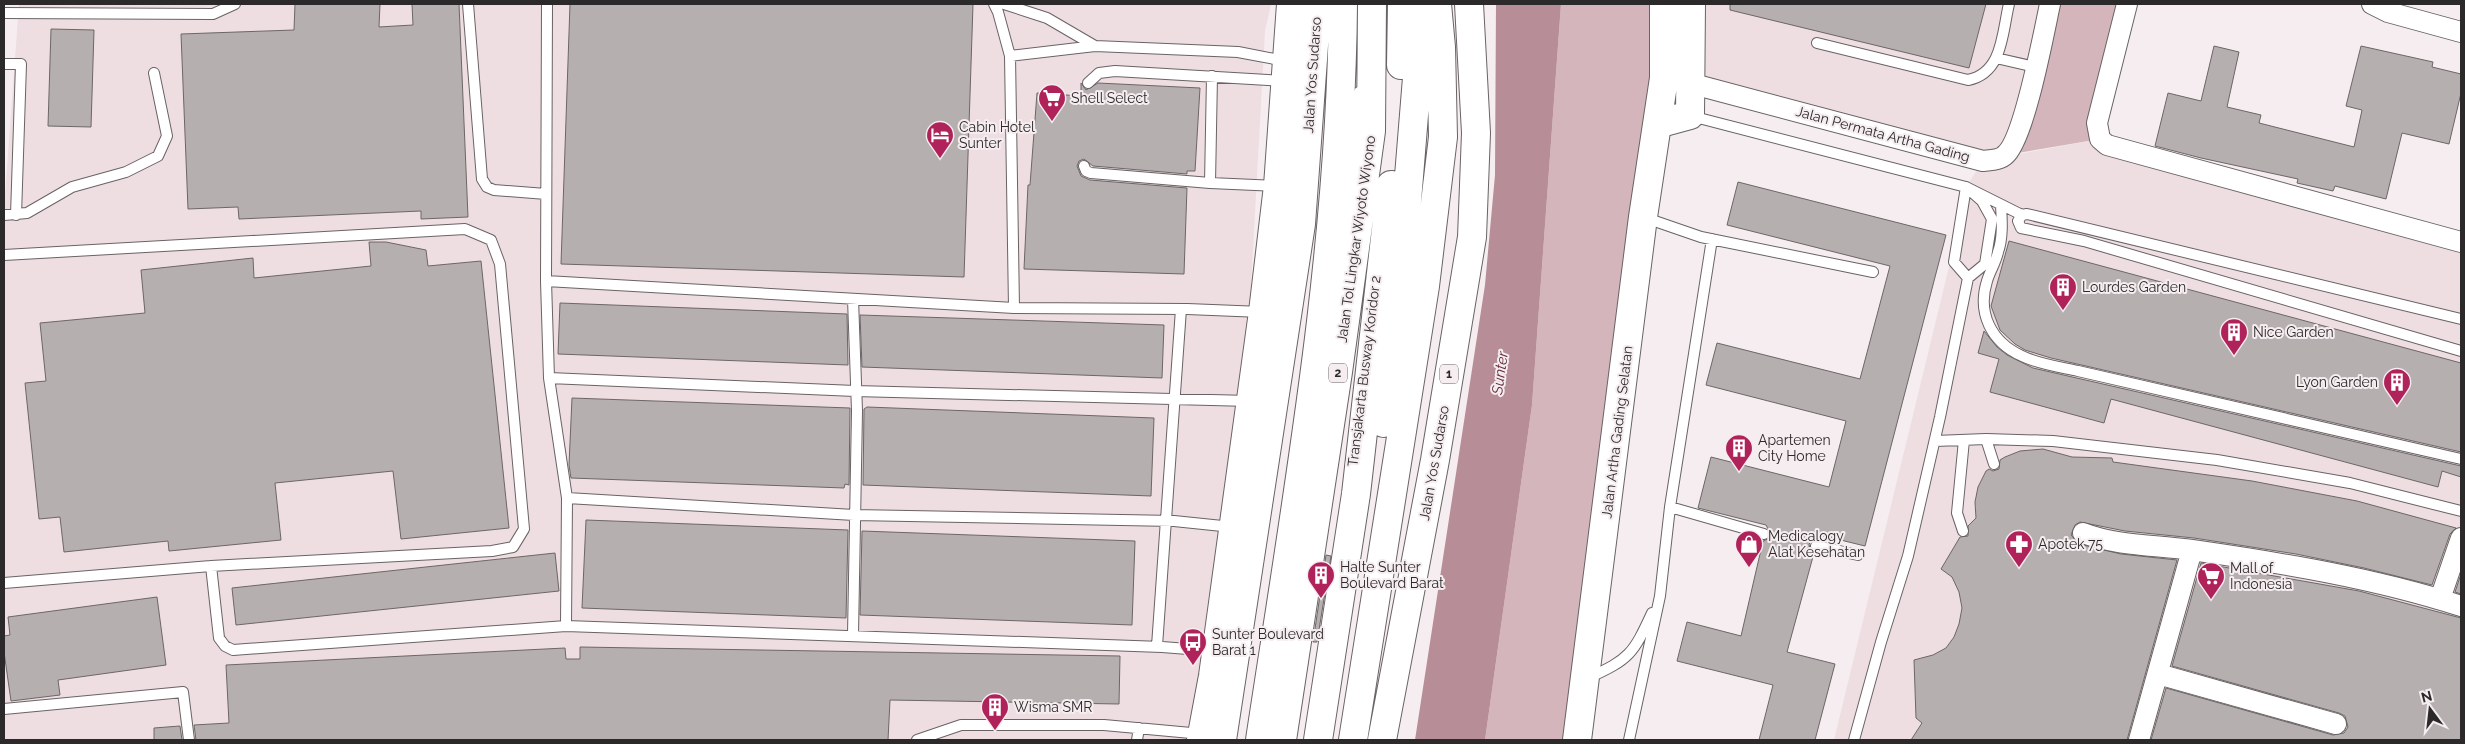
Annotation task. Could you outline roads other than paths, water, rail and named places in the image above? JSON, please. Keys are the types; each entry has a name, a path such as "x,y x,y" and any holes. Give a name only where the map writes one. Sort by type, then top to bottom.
{"main road":[{"path":"1209,738 1216,651 1263,312 1278,186 1291,4"},
{"name":"Jalan Yos Sudarso","path":"1209,738 1301,224 1317,4"},
{"path":"1313,387 1333,224 1342,4"},
{"path":"1260,740 1334,250 1338,168 1351,83 1356,4"},
{"name":"Jalan Tol Lingkar Wiyoto Wiyono","path":"1282,740 1336,382 1371,130 1372,4"},
{"name":"Jalan Tol Lingkar Wiyoto Wiyono","path":"1318,740 1356,494 1373,352 1401,96 1402,4"},
{"path":"1337,740 1346,694 1397,324 1423,4"},
{"path":"1353,740 1425,286 1443,136 1441,47 1437,4"},
{"name":"Jalan Yos Sudarso","path":"1382,740 1435,460 1472,237 1476,133 1469,4"},
{"name":"Jalan Artha Gading Selatan","path":"1577,740 1643,217 1664,78 1664,4"},
{"path":"1659,116 1690,115 1691,4"}],"street":[{"name":"Jalan Permata Artha Gading","path":"1664,78 1691,82 1983,160 2006,155 2020,130 2050,4"},
{"path":"2127,4 2097,123 2100,139 2107,145 2461,242"},
{"path":"2372,4 2388,12 2461,32"},
{"path":"2083,533 2098,539 2192,550 2348,577 2440,599 2461,606"},
{"path":"2440,599 2461,538"},
{"path":"2139,740 2192,550"},
{"path":"2158,674 2336,724"}],"lane":[{"path":"4,14 213,14 235,4"},
{"path":"468,4 482,179 487,187 494,190 546,194"},
{"path":"547,4 546,281 549,378 567,498 566,626"},
{"path":"994,4 1010,56 1014,308"},
{"path":"1004,4 1047,18 1096,46"},
{"name":"Transjakarta Busway Koridor 2","path":"1322,740 1347,609 1365,479 1410,102 1413,41 1418,4"},
{"path":"1817,43 1968,80 1979,78 1988,72 1996,58 2009,4"},
{"path":"1010,56 1096,46 1238,52 1285,71"},
{"path":"1996,58 2035,67"},
{"path":"4,64 21,64 16,215"},
{"path":"1088,83 1099,73 1115,71 1212,76 1285,71"},
{"path":"4,215 27,213 72,187 126,172 158,156 167,136 154,73"},
{"path":"1210,184 1212,76"},
{"path":"1343,237 1359,77"},
{"path":"1690,115 1966,187 1986,195 2001,206 2022,215 2027,214 2461,319"},
{"path":"1084,166 1086,171 1091,173 1210,184 1278,186"},
{"path":"1854,740 1881,642 1908,556 1935,441 1968,278 1985,264 1992,219 1982,201 1966,187"},
{"path":"1966,187 1954,262 1968,278"},
{"path":"2001,206 2002,221 1999,251 1987,280 1983,298 1985,319 1996,338 2022,356 2088,374 2461,459"},
{"path":"2022,215 2018,221 2021,228 2084,241 2461,352"},
{"path":"1643,217 1712,239 1873,272"},
{"path":"4,255 464,229 492,240 500,264 524,528 513,547 492,551 211,566 4,582"},
{"path":"1628,740 1660,596 1670,507 1712,239"},
{"path":"546,281 1014,308 1181,309 1263,312"},
{"path":"1271,740 1336,284"},
{"path":"853,299 855,391 853,635"},
{"path":"1157,646 1171,521 1175,398 1181,309"},
{"path":"549,378 855,391 1250,401"},
{"path":"1935,441 1986,439 2053,441 2218,460 2350,483 2461,511"},
{"path":"1986,439 1994,464"},
{"path":"1963,531 1957,513 1964,440"},
{"path":"567,498 854,515 1171,521 1232,527"},
{"path":"1670,507 1764,534"},
{"path":"1816,546 1858,555"},
{"path":"211,566 219,638 225,646 233,650 566,626 1157,646 1216,651"},
{"path":"1585,680 1622,661 1636,648 1660,596"},
{"path":"4,709 183,692 189,740"},
{"path":"917,740 962,725 1104,725 1209,738"},
{"path":"1137,740 1139,728"}],"water":[{"name":"Sunter","path":"1496,4 1561,4 1532,405 1485,740 1415,740 1485,285 1495,175"}],"place":[{"name":"Shell Select","path":"1052,122"},
{"name":"Cabin Hotel Sunter","path":"940,159"},
{"name":"Lourdes Garden","path":"2063,311"},
{"name":"Nice Garden","path":"2234,356"},
{"name":"Lyon Garden","path":"2397,406"},
{"name":"Apartemen City Home","path":"1739,472"},
{"name":"Medicalogy Alat Kesehatan","path":"1749,568"},
{"name":"Apotek 75","path":"2019,568"},
{"name":"Halte Sunter Boulevard Barat","path":"1321,599"},
{"name":"Mall of Indonesia","path":"2211,600"},
{"name":"Sunter Boulevard Barat 1","path":"1193,666"},
{"name":"Wisma SMR","path":"995,731"}]}
